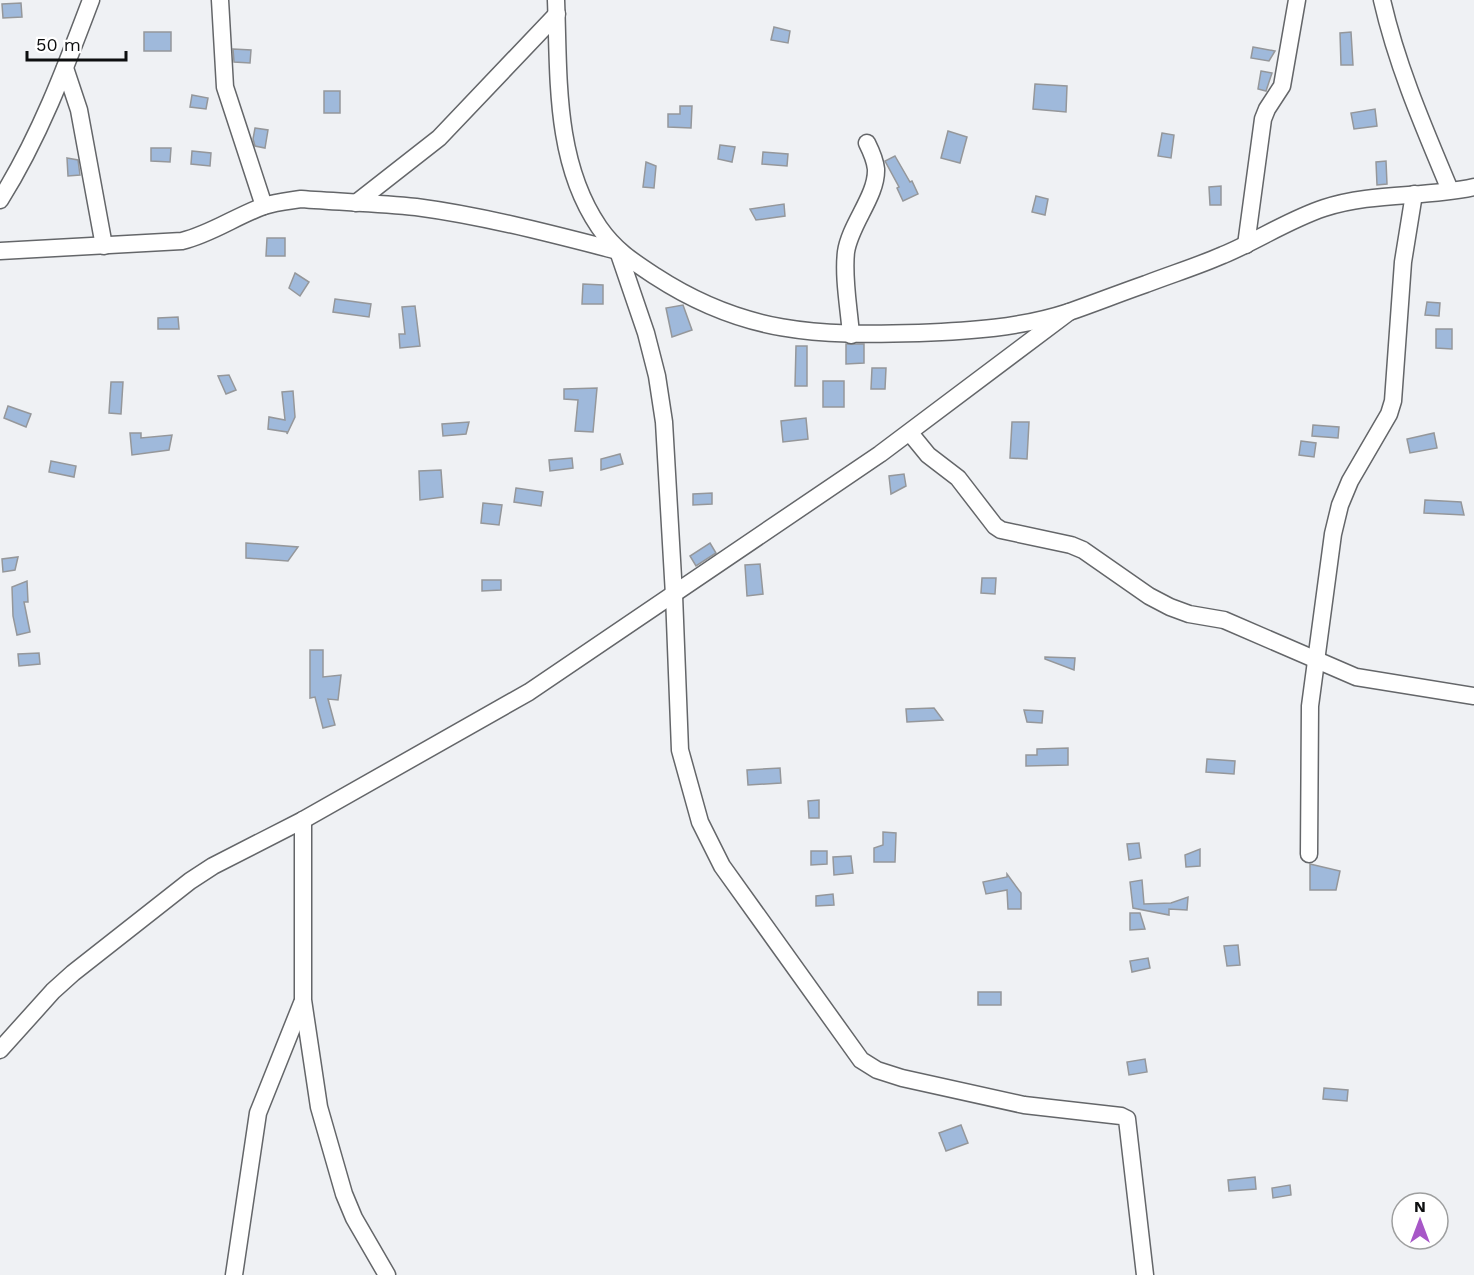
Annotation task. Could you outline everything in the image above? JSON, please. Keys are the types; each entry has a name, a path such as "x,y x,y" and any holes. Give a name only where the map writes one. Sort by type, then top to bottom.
{"street":[{"path":"0,200 20,169 65,68 91,0"},
{"path":"220,0 225,87 264,206"},
{"path":"1246,245 1263,119 1282,86 1297,0"},
{"path":"1382,0 1395,50 1450,190"},
{"path":"356,203 439,138 556,7"},
{"path":"556,7 561,114 566,149 578,187 598,225 618,251 667,284 709,306 758,323 803,332 851,335 971,331 1010,326 1069,312 1220,257 1288,223 1325,208 1360,199 1473,189"},
{"path":"65,68 79,110 104,246"},
{"path":"851,335 847,250 850,237 875,182 876,169 867,143"},
{"path":"1309,854 1310,706 1333,534 1340,505 1362,457 1389,414 1393,401 1403,262 1414,194"},
{"path":"0,251 182,241 199,237 264,206 301,200 415,207 458,214 618,251"},
{"path":"618,251 646,333 657,376 664,422 680,750 705,837 730,878 861,1060 868,1065 902,1078 1024,1106 1121,1116 1127,1119 1145,1275"},
{"path":"0,1050 53,991 73,973 190,881 213,866 303,820 529,692 910,433 1069,312"},
{"path":"910,433 928,455 958,478 995,526 1001,530 1071,545 1083,550 1149,596 1170,607 1189,614 1224,620 1365,679 1474,696"},
{"path":"303,820 303,1000 323,1126 351,1210 387,1275"},
{"path":"234,1275 258,1113 303,1000"}],"building":[{"path":"21,3 22,17 3,18 2,4"},
{"path":"774,27 790,31 788,43 771,40"},
{"path":"144,32 171,32 171,51 144,51"},
{"path":"1351,32 1353,65 1341,65 1340,33"},
{"path":"1253,47 1275,51 1269,61 1251,58"},
{"path":"233,49 251,50 250,63 234,62"},
{"path":"1261,71 1272,73 1266,91 1258,89"},
{"path":"1035,84 1067,86 1066,112 1033,109"},
{"path":"324,91 340,91 340,113 324,113"},
{"path":"192,95 208,98 206,109 190,107"},
{"path":"680,106 692,106 691,128 668,127 668,114 680,114"},
{"path":"1375,109 1377,126 1354,129 1351,113"},
{"path":"255,128 268,130 265,148 255,146 253,139"},
{"path":"948,131 967,137 960,163 941,158"},
{"path":"1162,133 1174,135 1171,158 1158,156"},
{"path":"720,145 735,147 732,162 718,159"},
{"path":"151,148 171,148 170,162 151,161"},
{"path":"192,151 211,153 210,166 191,164"},
{"path":"763,152 788,154 787,166 762,164"},
{"path":"895,156 918,194 903,201 897,188 899,187 885,161"},
{"path":"67,158 78,160 80,175 68,176"},
{"path":"1386,161 1387,184 1377,185 1376,162"},
{"path":"646,162 656,166 654,188 643,187"},
{"path":"1221,186 1221,205 1210,205 1209,187"},
{"path":"1036,196 1048,199 1045,215 1032,212"},
{"path":"784,204 785,216 756,220 750,209"},
{"path":"267,238 285,238 285,256 266,256"},
{"path":"295,273 309,282 300,296 289,288"},
{"path":"583,284 603,285 603,304 582,304"},
{"path":"335,299 371,304 369,317 333,312"},
{"path":"1427,302 1440,303 1439,316 1425,315"},
{"path":"683,305 692,330 672,337 666,308"},
{"path":"415,306 420,346 400,348 399,334 405,334 402,307"},
{"path":"178,317 179,329 158,329 158,318"},
{"path":"1436,329 1452,329 1452,349 1436,348"},
{"path":"846,344 864,344 864,363 846,364"},
{"path":"796,346 807,346 807,386 795,386"},
{"path":"872,368 886,368 885,389 871,389"},
{"path":"229,375 236,390 226,394 218,376"},
{"path":"823,381 844,381 844,407 823,407"},
{"path":"111,382 123,382 121,414 109,413"},
{"path":"597,388 593,432 575,431 578,400 564,399 564,389"},
{"path":"293,391 295,417 287,434 287,432 268,429 269,417 285,420 282,392"},
{"path":"8,406 31,414 26,427 4,418"},
{"path":"806,418 808,439 783,442 781,421"},
{"path":"469,422 466,434 443,436 442,424"},
{"path":"1012,422 1029,422 1027,459 1010,458"},
{"path":"1313,425 1339,427 1338,438 1312,436"},
{"path":"130,433 141,433 141,438 172,435 169,450 132,455"},
{"path":"1434,433 1437,448 1410,453 1407,439"},
{"path":"1301,441 1316,443 1314,457 1299,455"},
{"path":"620,454 623,464 601,470 601,459"},
{"path":"572,458 573,468 550,471 549,460"},
{"path":"51,461 76,466 74,477 49,472"},
{"path":"441,470 443,497 420,500 419,471"},
{"path":"904,474 906,486 891,494 889,476"},
{"path":"516,488 543,492 541,506 514,502"},
{"path":"712,493 712,504 693,505 693,494"},
{"path":"1425,500 1461,502 1464,515 1424,513"},
{"path":"483,503 502,505 499,525 481,523"},
{"path":"246,543 298,547 288,561 246,558"},
{"path":"710,543 716,553 696,566 690,556"},
{"path":"18,557 15,570 3,572 2,559"},
{"path":"760,564 763,594 747,596 745,565"},
{"path":"982,578 996,578 995,594 981,593"},
{"path":"482,580 501,580 501,590 482,591"},
{"path":"27,581 28,602 24,602 30,632 17,635 13,616 12,587"},
{"path":"310,650 323,650 323,677 341,675 338,700 328,699 335,725 323,728 315,697 310,698"},
{"path":"39,653 40,664 19,666 18,654"},
{"path":"1045,657 1075,658 1074,670 1045,659"},
{"path":"934,708 943,720 907,722 906,709"},
{"path":"1024,710 1043,711 1042,723 1027,722"},
{"path":"1068,748 1068,765 1026,766 1026,755 1037,755 1037,749"},
{"path":"1207,759 1235,761 1234,774 1206,772"},
{"path":"780,768 781,783 748,785 747,770"},
{"path":"819,800 819,818 809,818 808,801"},
{"path":"883,832 896,833 895,862 874,862 874,848 883,845"},
{"path":"1139,843 1141,858 1129,860 1127,844"},
{"path":"1200,849 1200,866 1186,867 1185,855"},
{"path":"811,851 827,851 827,864 811,865"},
{"path":"851,856 853,873 834,875 833,857"},
{"path":"1310,864 1340,871 1336,890 1310,890"},
{"path":"1007,874 1021,893 1021,909 1008,909 1007,890 986,894 983,882 1007,877"},
{"path":"1142,880 1144,904 1171,903 1188,897 1187,910 1169,909 1169,915 1133,908 1130,882"},
{"path":"833,894 834,905 816,906 816,896"},
{"path":"1130,913 1140,913 1145,929 1130,930"},
{"path":"1238,945 1240,965 1227,966 1224,946"},
{"path":"1148,958 1150,968 1132,972 1130,961"},
{"path":"978,992 1001,992 1001,1005 978,1005"},
{"path":"1145,1059 1147,1072 1129,1075 1127,1062"},
{"path":"1324,1088 1348,1090 1347,1101 1323,1099"},
{"path":"961,1125 968,1143 946,1151 939,1133"},
{"path":"1255,1177 1256,1189 1229,1191 1228,1180"},
{"path":"1290,1185 1291,1195 1273,1198 1272,1188"}]}
